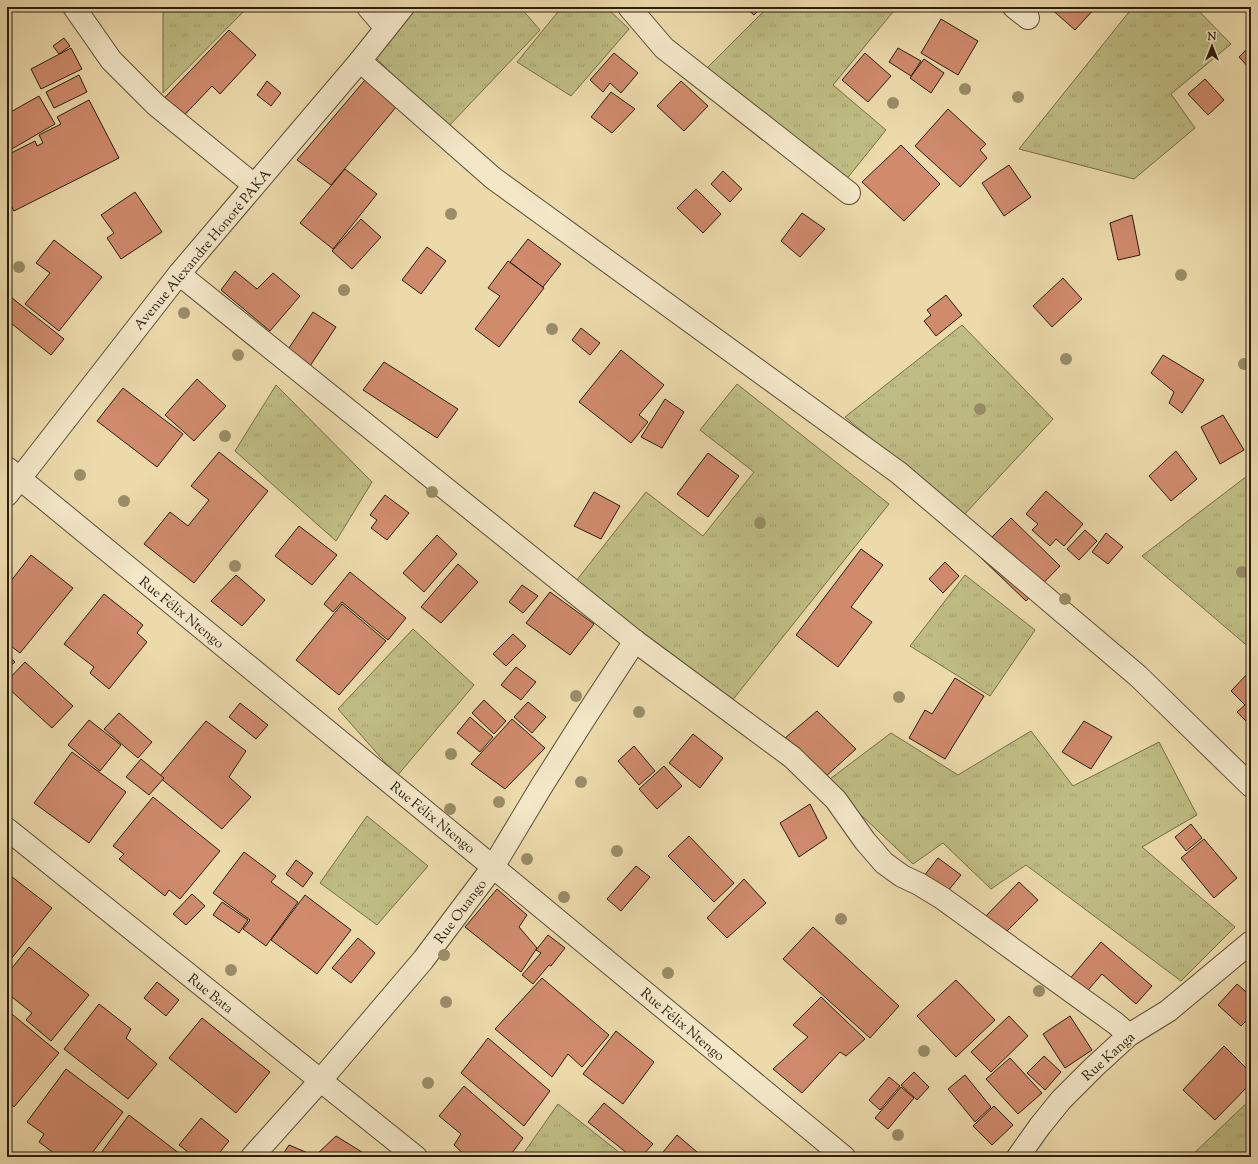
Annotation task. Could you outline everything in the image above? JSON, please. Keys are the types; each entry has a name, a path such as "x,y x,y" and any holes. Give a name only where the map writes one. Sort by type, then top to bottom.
{"street":[{"path":"74,7 111,60 156,106 254,185"},
{"path":"368,7 386,28"},
{"name":"Avenue Alexandre Honoré PAKA","path":"11,481 179,274 360,61 403,7"},
{"path":"629,7 664,48 849,193"},
{"path":"360,61 493,178 899,473 1138,676 1251,786"},
{"path":"179,274 635,641 792,757 836,800 865,841 884,863 902,876 920,884 942,898 1109,1018 1129,1035"},
{"name":"Rue Félix Ntengo","path":"11,481 493,867 844,1157"},
{"name":"Rue Ouango","path":"252,1157 320,1081 423,960 493,867 573,735 635,641"},
{"name":"Rue Bata","path":"7,829 416,1157"},
{"name":"Rue Kanga","path":"1018,1157 1061,1100 1094,1067 1129,1035 1168,1011 1251,942"}],"green space":[{"path":"163,7 248,7 163,93"},
{"path":"413,7 520,7 540,30 447,128 372,54"},
{"path":"562,7 606,7 629,29 571,96 517,62"},
{"path":"768,7 897,7 833,85 886,130 841,186 696,79"},
{"path":"1133,7 1195,7 1231,44 1171,94 1195,128 1134,179 1019,149"},
{"path":"962,325 1053,419 963,516 845,417"},
{"path":"737,384 889,504 731,702 576,581 646,492 703,536 754,472 700,430"},
{"path":"276,385 372,482 336,541 235,451"},
{"path":"1251,473 1251,649 1142,556"},
{"path":"965,575 1035,630 990,696 910,646"},
{"path":"413,629 474,685 397,776 338,709"},
{"path":"1031,731 1073,786 1159,742 1197,815 1142,847 1235,927 1181,981 1026,865 991,889 943,843 913,864 826,782 891,733 958,775"},
{"path":"367,816 428,866 377,925 320,883"},
{"path":"1251,1099 1251,1157 1190,1157"},
{"path":"558,1104 625,1157 521,1157"}],"building":[{"path":"745,7 762,7 754,15"},
{"path":"1049,7 1096,7 1075,30"},
{"path":"941,19 978,41 958,75 921,53"},
{"path":"229,30 256,55 220,94 212,86 172,128 153,110"},
{"path":"64,38 70,46 59,54 53,46"},
{"path":"1251,45 1251,70 1239,57"},
{"path":"71,48 82,69 41,89 31,69"},
{"path":"898,48 921,61 911,76 889,62"},
{"path":"614,53 638,73 621,93 610,83 603,92 590,80"},
{"path":"865,53 891,76 868,102 842,80"},
{"path":"924,59 944,73 931,93 910,78"},
{"path":"79,75 87,92 54,108 46,92"},
{"path":"1205,79 1224,100 1208,115 1188,94"},
{"path":"365,80 397,106 331,185 297,160"},
{"path":"267,81 281,93 271,106 257,95"},
{"path":"681,81 708,106 684,131 657,106"},
{"path":"611,92 635,109 612,133 591,117"},
{"path":"39,96 55,124 10,150 7,146 7,114"},
{"path":"89,100 119,158 14,211 7,198 7,155 35,141 37,146 43,143 39,135 61,124 57,117"},
{"path":"948,109 986,144 980,150 987,158 960,187 915,146"},
{"path":"901,145 940,184 904,221 862,182"},
{"path":"1009,165 1031,197 1004,216 982,183"},
{"path":"345,169 377,194 333,249 300,223"},
{"path":"723,171 742,189 730,202 711,184"},
{"path":"696,189 721,214 703,233 677,208"},
{"path":"135,192 162,232 121,259 107,238 114,233 101,215"},
{"path":"802,213 825,229 800,257 781,241"},
{"path":"1132,215 1140,255 1118,260 1110,223"},
{"path":"361,219 381,237 352,269 332,251"},
{"path":"528,239 561,264 543,287 510,262"},
{"path":"54,240 102,277 59,331 25,304 50,273 36,263"},
{"path":"427,247 446,261 421,294 402,280"},
{"path":"508,261 544,288 499,347 475,329 500,296 488,288"},
{"path":"235,271 257,289 273,273 300,296 270,331 221,290"},
{"path":"1063,278 1082,299 1052,327 1033,306"},
{"path":"7,294 64,339 51,355 7,320"},
{"path":"946,295 962,315 936,336 924,321 931,315 927,310"},
{"path":"313,312 336,327 308,369 285,354"},
{"path":"581,328 600,343 590,355 572,340"},
{"path":"621,350 664,385 639,415 648,422 631,443 579,402"},
{"path":"1163,355 1204,380 1182,413 1169,403 1174,392 1151,373"},
{"path":"384,362 458,409 437,438 363,390"},
{"path":"197,379 226,406 194,441 165,415"},
{"path":"123,388 183,434 157,467 97,421"},
{"path":"665,399 684,412 662,448 641,437"},
{"path":"1223,415 1244,450 1220,464 1201,427"},
{"path":"1176,451 1197,479 1171,501 1149,476"},
{"path":"219,452 268,491 194,583 144,544 170,512 188,526 209,500 191,486"},
{"path":"708,453 739,476 708,517 677,494"},
{"path":"1046,491 1083,524 1064,546 1056,539 1050,546 1032,530 1038,524 1026,514"},
{"path":"594,492 620,506 601,539 574,526"},
{"path":"385,495 409,513 387,540 371,528 377,520 370,515"},
{"path":"1011,518 1060,566 1026,601 976,553"},
{"path":"299,526 337,555 312,585 275,556"},
{"path":"1085,530 1097,541 1079,560 1067,549"},
{"path":"1106,533 1123,547 1108,564 1092,552"},
{"path":"437,535 457,554 424,592 403,573"},
{"path":"861,549 883,565 851,607 872,622 838,667 796,635"},
{"path":"31,555 73,588 20,653 7,643 7,586"},
{"path":"945,562 959,576 943,593 929,579"},
{"path":"458,564 478,582 441,623 421,607"},
{"path":"350,572 406,618 388,640 342,602 333,612 324,604"},
{"path":"236,575 265,600 242,626 211,601"},
{"path":"522,585 538,596 523,613 509,602"},
{"path":"550,592 594,624 570,655 526,623"},
{"path":"104,594 143,625 137,633 147,642 109,689 90,673 94,667 64,644"},
{"path":"342,604 386,641 339,695 296,660"},
{"path":"513,634 526,646 506,666 493,654"},
{"path":"7,654 15,662 7,669"},
{"path":"25,662 73,706 52,728 7,687 7,681"},
{"path":"516,667 536,682 521,700 501,685"},
{"path":"1251,670 1251,726 1237,712 1245,705 1231,691"},
{"path":"955,678 984,696 945,759 909,738 925,710 932,714"},
{"path":"484,700 506,721 494,734 472,713"},
{"path":"528,702 546,717 532,733 514,717"},
{"path":"240,703 268,725 256,739 229,717"},
{"path":"817,711 856,749 824,778 785,738"},
{"path":"119,713 152,742 138,758 104,729"},
{"path":"470,717 493,737 480,752 457,733"},
{"path":"512,719 545,748 505,789 471,764"},
{"path":"89,720 121,745 100,771 68,745"},
{"path":"206,721 246,751 229,777 251,797 222,829 159,777"},
{"path":"1084,721 1112,737 1091,769 1062,752"},
{"path":"693,734 723,758 700,788 669,763"},
{"path":"634,746 655,771 639,785 618,761"},
{"path":"72,752 126,792 89,843 34,803"},
{"path":"141,759 164,778 149,795 126,777"},
{"path":"664,766 682,786 657,809 639,789"},
{"path":"153,797 220,851 180,899 169,890 165,896 119,859 124,854 113,846"},
{"path":"810,804 827,838 799,857 780,823"},
{"path":"1191,824 1202,838 1186,851 1175,837"},
{"path":"689,836 734,883 714,902 668,856"},
{"path":"1204,839 1237,878 1214,898 1181,858"},
{"path":"244,852 276,876 271,882 298,902 266,946 243,929 250,920 213,893"},
{"path":"938,858 961,875 943,897 920,881"},
{"path":"296,860 313,873 303,887 286,874"},
{"path":"636,866 650,877 621,911 607,899"},
{"path":"7,873 52,908 7,964"},
{"path":"744,879 766,903 727,938 707,918"},
{"path":"1019,882 1038,900 1001,937 982,920"},
{"path":"497,889 527,915 519,927 537,948 521,972 465,927"},
{"path":"192,894 205,906 186,925 173,914"},
{"path":"305,895 351,930 317,974 271,940"},
{"path":"222,902 248,920 239,933 213,915"},
{"path":"813,927 899,1006 870,1038 783,959"},
{"path":"548,935 565,948 551,966 549,965 533,984 522,975 541,953 536,950"},
{"path":"358,938 375,953 351,983 332,968"},
{"path":"1101,942 1152,986 1136,1004 1102,974 1083,996 1067,982"},
{"path":"29,947 89,995 51,1041 26,1020 32,1013 7,993 7,974"},
{"path":"542,978 609,1035 582,1067 568,1054 552,1077 495,1029"},
{"path":"956,980 995,1020 956,1057 917,1016"},
{"path":"157,982 179,1000 166,1016 144,998"},
{"path":"1237,984 1251,996 1251,1016 1241,1026 1218,1005"},
{"path":"821,997 865,1039 846,1056 840,1052 802,1093 773,1069 808,1037 793,1025"},
{"path":"99,1004 131,1029 126,1038 157,1064 128,1099 64,1049"},
{"path":"7,1010 59,1053 14,1107 10,1103 7,1107"},
{"path":"1009,1016 1028,1036 991,1072 971,1052"},
{"path":"1070,1016 1092,1050 1065,1068 1043,1034"},
{"path":"202,1018 270,1072 236,1113 169,1058"},
{"path":"616,1031 654,1062 623,1104 583,1074"},
{"path":"488,1038 550,1091 524,1126 461,1073"},
{"path":"1224,1046 1251,1073 1251,1083 1215,1120 1183,1090"},
{"path":"1044,1056 1061,1072 1045,1090 1027,1073"},
{"path":"1010,1058 1042,1093 1018,1114 986,1079"},
{"path":"66,1069 123,1112 89,1157 59,1157 39,1142 44,1134 27,1122"},
{"path":"914,1072 929,1087 917,1100 901,1085"},
{"path":"965,1075 991,1107 975,1122 948,1089"},
{"path":"889,1077 900,1086 880,1110 869,1100"},
{"path":"464,1086 523,1138 509,1157 467,1157 454,1145 461,1134 439,1116"},
{"path":"901,1087 914,1098 888,1129 875,1118"},
{"path":"604,1103 653,1144 641,1157 632,1157 588,1122"},
{"path":"994,1106 1013,1125 992,1145 973,1126"},
{"path":"129,1115 184,1157 98,1157"},
{"path":"201,1118 229,1141 216,1157 194,1157 179,1145"},
{"path":"677,1135 703,1157 659,1157"},
{"path":"336,1136 370,1157 281,1157 289,1145 315,1156"}]}
